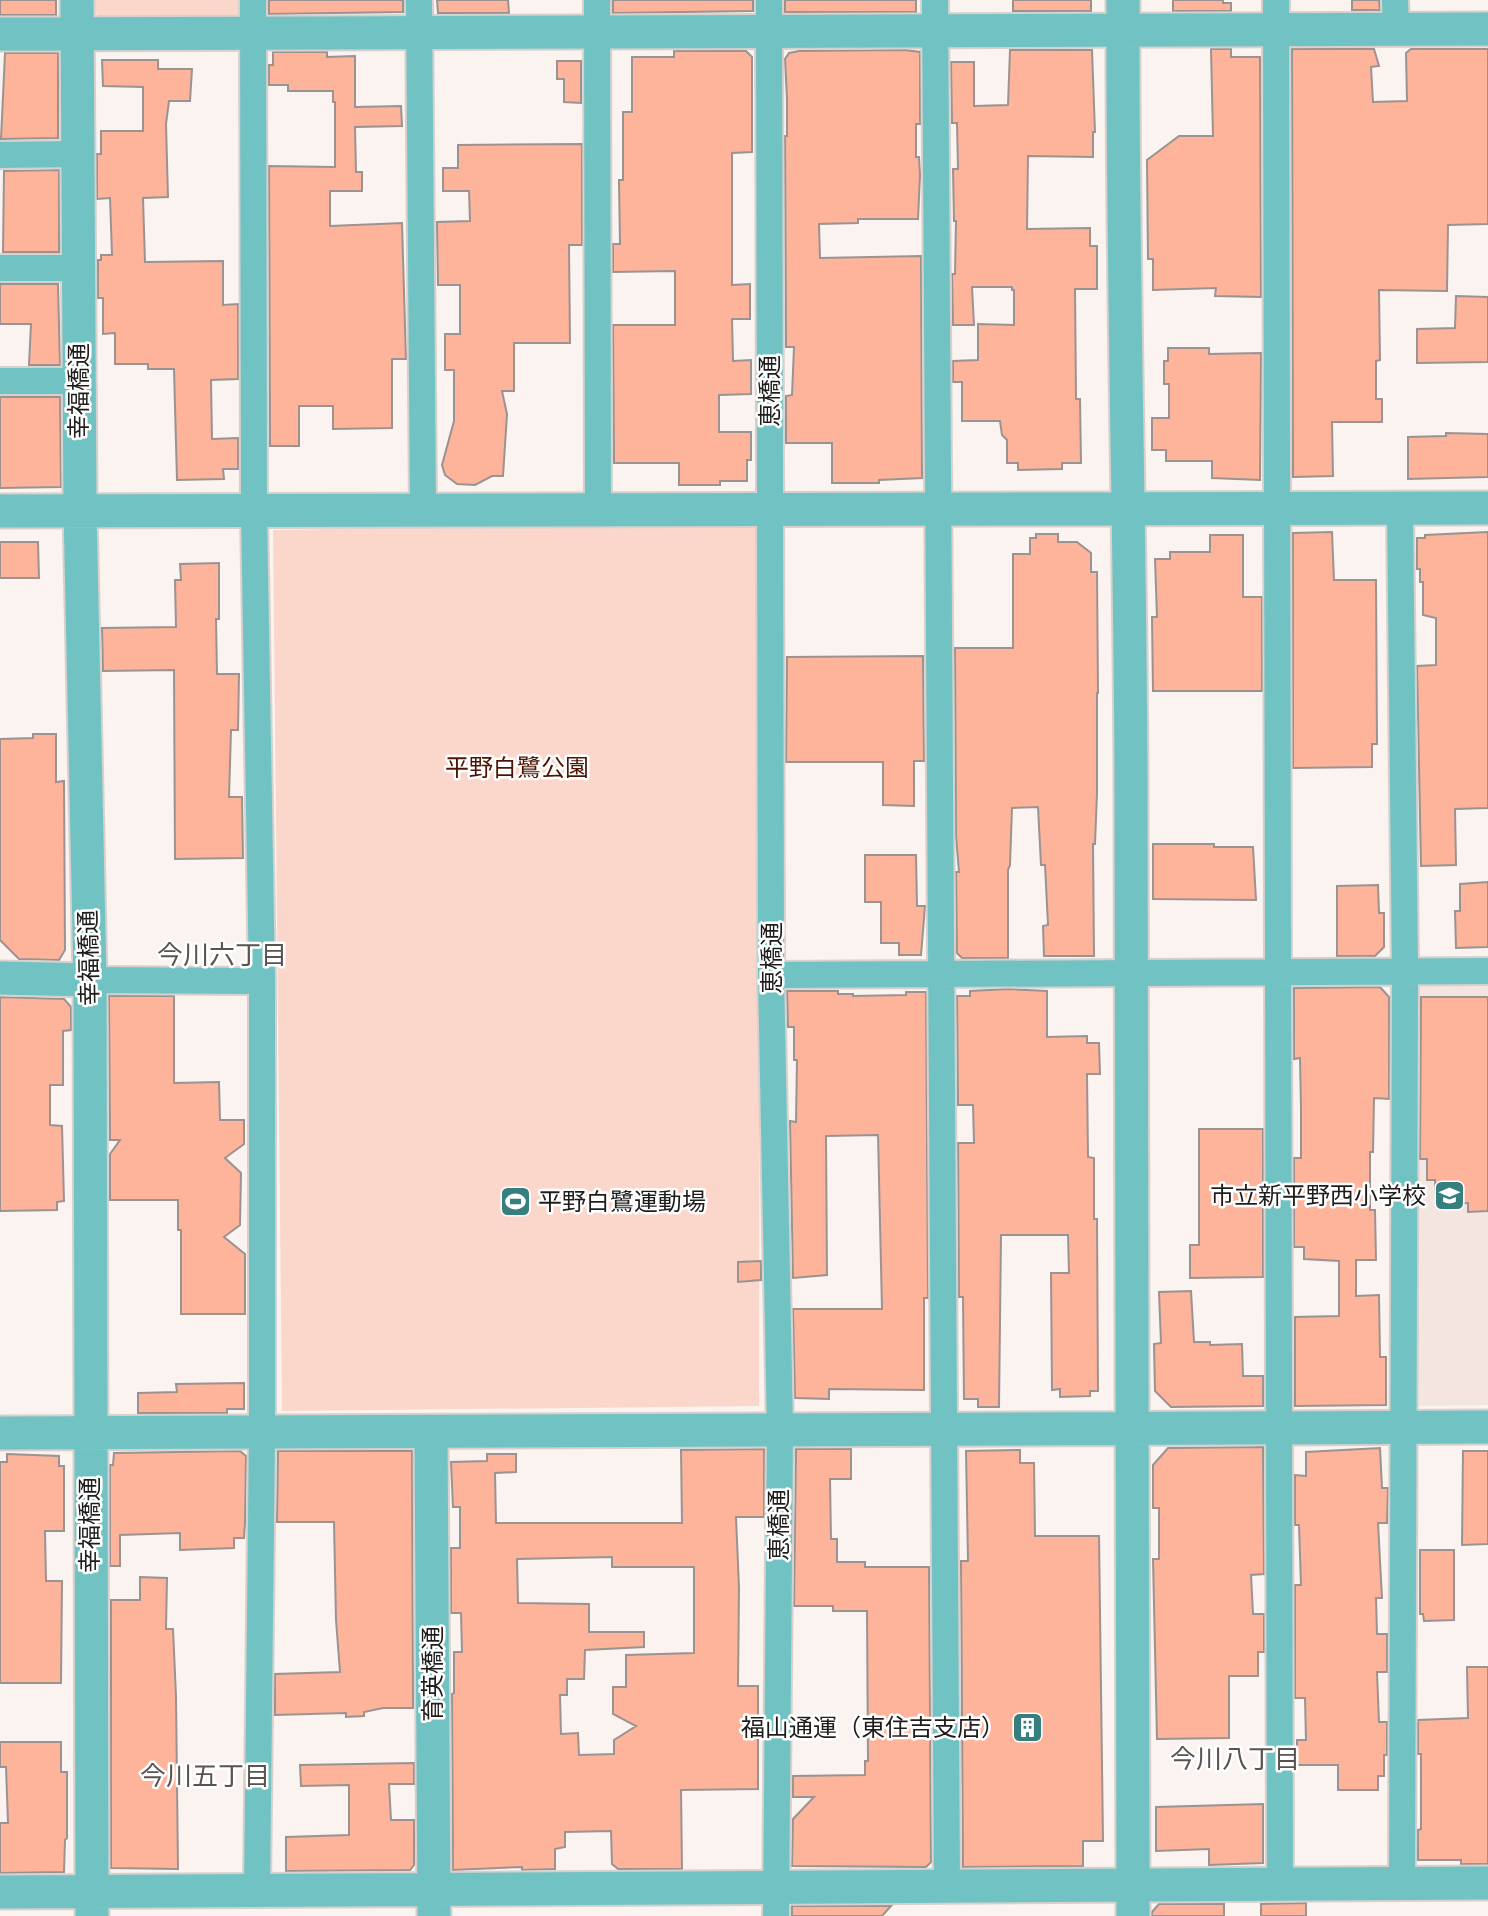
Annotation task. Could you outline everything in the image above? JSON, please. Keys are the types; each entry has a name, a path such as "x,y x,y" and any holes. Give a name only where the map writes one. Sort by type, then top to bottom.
{"street":[{"name":"幸福橋通","path":"77,0 80,510 90,980 91,1904"},
{"path":"253,0 254,512 262,981 262,1432 257,1891"},
{"path":"1123,14 1130,509 1133,1900"},
{"path":"1276,14 1280,1884"},
{"path":"0,34 253,34 419,16 1396,14 1488,29"},
{"name":"恵橋通","path":"769,15 771,975 780,1429 776,1903"},
{"path":"935,15 947,1887"},
{"path":"419,16 423,511"},
{"path":"597,16 598,510"},
{"path":"0,155 78,155"},
{"path":"0,268 79,268"},
{"path":"0,381 79,381"},
{"path":"0,511 1488,509"},
{"path":"1400,510 1405,971 1402,1884"},
{"path":"771,975 1488,971"},
{"path":"0,978 262,981"},
{"path":"0,1433 1488,1427"},
{"name":"育英橋通","path":"431,1433 434,1902"},
{"path":"0,1892 91,1904 257,1891 434,1902 776,1903 947,1887 1133,1900 1280,1884 1488,1883"}],"shaded area":[{"name":"市立新平野西小学校","path":"1488,983 1488,1405 1418,1406 1411,1401 1417,984"}],"green space":[{"path":"93,0 239,0 239,20 104,21 93,11"},
{"name":"平野白鷺公園","path":"760,520 759,1406 282,1411 273,530"}],"building":[{"path":"0,0 56,0 56,15 0,15"},
{"path":"269,0 403,0 403,12 269,14"},
{"path":"437,0 508,0 509,13 438,13"},
{"path":"613,0 753,0 753,11 613,13"},
{"path":"785,0 916,0 916,12 785,12"},
{"path":"1013,0 1091,0 1091,11 1013,11"},
{"path":"1173,0 1223,0 1223,3 1231,3 1231,11 1173,11"},
{"path":"1352,0 1379,0 1380,10 1352,10"},
{"path":"1211,49 1231,49 1231,57 1260,57 1261,297 1215,296 1216,288 1153,290 1153,259 1148,259 1147,160 1179,136 1213,136"},
{"path":"1292,49 1374,49 1379,66 1371,67 1373,102 1407,101 1406,53 1411,49 1488,49 1488,224 1448,225 1447,291 1379,290 1380,360 1376,361 1376,399 1382,399 1382,422 1332,422 1333,476 1293,477"},
{"path":"1010,50 1092,50 1095,132 1093,157 1028,156 1027,229 1090,228 1090,246 1097,246 1097,289 1075,289 1076,399 1080,399 1081,463 1062,463 1062,469 1018,470 1018,463 1007,463 1007,440 1002,435 1000,421 962,421 962,382 953,382 953,361 978,360 978,324 1014,325 1014,290 1012,287 972,287 974,325 953,325 952,274 955,274 956,221 953,169 958,169 957,123 952,123 951,62 974,62 974,106 1008,105"},
{"path":"674,51 746,51 752,57 752,152 732,153 732,285 750,284 750,319 732,319 733,361 751,360 751,394 719,395 719,432 751,432 751,460 747,460 747,481 720,481 720,485 679,485 679,463 614,463 613,325 675,325 675,271 613,272 613,244 620,244 619,180 623,180 623,112 632,112 632,57 674,57"},
{"path":"799,51 920,52 920,124 916,124 916,157 919,157 920,175 918,219 858,219 858,223 819,224 820,258 921,256 922,478 879,480 879,483 832,483 832,443 786,443 786,396 792,395 794,347 786,347 785,59 789,53"},
{"path":"273,52 327,52 327,57 355,56 355,107 401,106 402,126 355,127 356,172 362,172 362,191 330,191 330,226 402,223 406,359 392,359 392,428 333,429 333,406 299,406 299,446 270,446 269,166 335,167 335,102 333,91 288,91 288,85 269,85 269,65 273,65"},
{"path":"5,53 58,53 58,138 1,139"},
{"path":"102,60 158,60 158,69 192,69 190,101 169,101 166,124 168,197 143,198 145,262 223,261 223,305 238,304 238,379 211,380 212,439 238,438 238,469 223,469 224,479 177,480 174,369 148,369 148,364 115,364 115,333 103,334 103,298 98,298 98,260 101,260 101,255 112,255 110,198 97,199 97,154 101,154 101,131 143,131 143,87 103,86"},
{"path":"557,61 581,61 581,103 564,102 564,79 557,79"},
{"path":"582,144 582,245 569,245 570,343 514,343 514,391 502,391 507,414 503,476 492,476 475,485 457,484 445,475 442,465 454,421 454,370 445,370 445,334 460,334 460,285 438,285 437,222 470,221 469,191 443,191 443,168 458,168 458,145"},
{"path":"59,170 59,252 3,252 4,171"},
{"path":"0,284 58,284 60,365 29,365 31,324 0,324"},
{"path":"1456,296 1488,297 1488,362 1417,363 1417,329 1455,328"},
{"path":"1168,348 1209,348 1209,354 1261,353 1260,480 1212,478 1212,461 1166,461 1166,450 1152,450 1152,418 1169,418 1169,384 1164,384 1164,361 1168,361"},
{"path":"0,397 60,397 61,487 0,488"},
{"path":"1446,433 1488,434 1488,477 1408,479 1408,437 1446,436"},
{"path":"1332,532 1334,580 1376,580 1377,744 1372,744 1372,767 1293,768 1293,533"},
{"path":"1488,532 1488,808 1455,809 1456,865 1421,866 1417,666 1436,665 1436,618 1423,615 1423,582 1420,582 1420,569 1417,569 1417,538 1425,538 1425,535"},
{"path":"1036,534 1058,534 1058,542 1077,542 1091,553 1091,572 1097,572 1094,956 1044,956 1043,926 1048,925 1038,807 1012,808 1008,870 1008,958 962,958 957,953 956,872 959,872 956,836 955,648 1013,648 1013,554 1030,554 1030,538 1036,538"},
{"path":"1210,535 1243,535 1243,597 1262,597 1262,691 1153,691 1152,617 1157,617 1155,559 1170,559 1170,552 1210,552"},
{"path":"0,542 38,542 39,578 0,578"},
{"path":"219,563 217,674 239,674 238,730 231,730 229,797 242,797 243,858 175,859 174,670 103,671 102,628 176,627 175,580 181,580 180,564"},
{"path":"923,656 924,761 914,761 914,806 883,805 883,762 786,762 787,657"},
{"path":"33,734 56,734 56,782 64,781 65,950 59,960 19,959 0,940 0,739 33,738"},
{"path":"1153,844 1253,847 1256,900 1153,899"},
{"path":"865,855 916,855 917,906 925,906 921,955 899,955 899,943 881,943 881,902 865,902"},
{"path":"1488,882 1488,947 1456,948 1455,911 1460,911 1460,884"},
{"path":"1378,885 1379,913 1384,913 1384,947 1375,956 1337,956 1337,886"},
{"path":"1380,987 1389,997 1389,1099 1374,1098 1370,1210 1375,1210 1376,1260 1356,1260 1356,1296 1379,1295 1380,1357 1386,1357 1386,1405 1295,1406 1295,1317 1339,1316 1339,1261 1304,1259 1304,1247 1294,1247 1294,1158 1301,1158 1301,1108 1300,1058 1294,1059 1294,988"},
{"path":"787,991 838,991 838,994 853,996 926,992 928,1298 924,1298 924,1390 829,1389 829,1399 795,1398 793,1309 882,1309 878,1135 826,1136 827,1275 793,1278 790,1121 796,1122 797,1060 794,1060 794,1027 788,1027"},
{"path":"970,991 1047,991 1047,1037 1087,1036 1087,1043 1099,1043 1100,1074 1087,1074 1088,1157 1094,1158 1094,1219 1097,1219 1098,1391 1090,1391 1090,1396 1060,1397 1060,1389 1052,1390 1051,1273 1069,1273 1068,1235 1001,1235 999,1407 978,1407 978,1399 964,1399 963,1297 959,1297 958,1143 974,1143 973,1105 958,1105 957,996 970,996"},
{"path":"109,996 174,996 174,1083 219,1082 220,1120 244,1120 244,1144 225,1158 241,1173 240,1225 224,1237 245,1254 245,1314 181,1314 181,1230 178,1230 178,1200 110,1200 110,1154 120,1140 110,1140"},
{"path":"0,997 64,999 71,1007 71,1030 63,1031 63,1085 50,1085 50,1125 62,1126 64,1201 57,1202 57,1210 0,1211"},
{"path":"1421,997 1488,997 1488,1211 1468,1212 1468,1203 1436,1204 1435,1180 1427,1180 1427,1159 1420,1159"},
{"path":"1199,1129 1263,1129 1263,1277 1190,1278 1190,1245 1199,1245"},
{"path":"761,1261 761,1280 738,1282 738,1262"},
{"path":"1191,1291 1194,1342 1210,1342 1210,1345 1242,1344 1243,1376 1263,1376 1263,1406 1171,1407 1155,1391 1154,1344 1161,1343 1159,1292"},
{"path":"244,1383 244,1409 227,1409 227,1413 138,1413 138,1393 177,1392 176,1384"},
{"path":"1263,1447 1264,1574 1251,1575 1253,1614 1264,1614 1264,1652 1258,1652 1258,1676 1229,1676 1229,1738 1157,1739 1153,1559 1159,1559 1159,1508 1153,1508 1153,1465 1168,1448"},
{"path":"1380,1448 1382,1488 1388,1488 1387,1523 1378,1523 1382,1598 1376,1598 1377,1634 1387,1634 1387,1672 1377,1672 1379,1722 1387,1722 1387,1755 1384,1755 1384,1776 1378,1776 1378,1790 1338,1790 1338,1765 1297,1765 1297,1740 1306,1740 1305,1698 1295,1698 1295,1585 1301,1585 1299,1525 1295,1525 1295,1475 1306,1476 1306,1452"},
{"path":"764,1449 764,1517 736,1517 739,1588 738,1686 758,1686 758,1789 681,1790 682,1869 618,1869 612,1864 611,1831 565,1832 565,1847 555,1849 555,1869 522,1870 522,1867 453,1870 452,1694 454,1652 462,1652 461,1613 451,1613 451,1548 460,1548 460,1507 453,1507 451,1462 487,1461 487,1454 516,1454 516,1472 495,1473 496,1523 682,1523 681,1450","holes":["612,1557 612,1567 694,1567 694,1653 626,1655 626,1687 613,1687 613,1714 636,1726 614,1740 614,1754 579,1755 578,1733 561,1734 560,1695 567,1695 567,1679 584,1679 585,1650 644,1647 644,1632 589,1632 589,1604 518,1603 517,1559"]},
{"path":"796,1449 851,1449 851,1479 830,1479 831,1539 837,1539 837,1562 865,1562 865,1567 929,1567 931,1862 926,1867 792,1866 793,1819 814,1797 793,1797 793,1776 865,1775 865,1761 868,1761 867,1611 833,1611 833,1606 794,1606"},
{"name":"福山通運（東住吉支店）","path":"1020,1450 1020,1463 1034,1463 1035,1536 1099,1536 1103,1841 1083,1841 1083,1866 963,1867 961,1561 968,1561 966,1451"},
{"path":"240,1451 246,1456 245,1523 244,1538 234,1538 234,1548 180,1550 180,1533 120,1535 120,1566 110,1566 110,1465 113,1465 114,1453"},
{"path":"278,1451 412,1451 413,1708 383,1708 364,1712 364,1716 346,1717 346,1713 275,1715 275,1674 340,1672 334,1522 277,1522"},
{"path":"1463,1451 1488,1451 1488,1544 1462,1545"},
{"path":"7,1454 59,1456 59,1466 64,1466 64,1531 45,1531 46,1581 62,1581 61,1683 0,1683 0,1462 7,1462"},
{"path":"1420,1550 1454,1550 1454,1620 1424,1621 1423,1614 1420,1614"},
{"path":"140,1577 167,1578 166,1629 173,1629 176,1696 178,1869 111,1868 111,1600 140,1600"},
{"path":"1467,1667 1488,1667 1488,1864 1461,1864 1461,1860 1418,1860 1418,1830 1421,1829 1421,1754 1418,1754 1418,1720 1468,1718"},
{"path":"0,1742 61,1742 61,1772 67,1772 64,1872 0,1873 0,1823 8,1823 6,1767 0,1767"},
{"path":"414,1763 414,1784 389,1784 391,1820 414,1820 414,1865 410,1870 286,1871 286,1837 349,1835 349,1785 301,1786 300,1765"},
{"path":"1263,1804 1263,1863 1209,1865 1209,1849 1156,1851 1156,1807"},
{"path":"1306,1903 1306,1916 1261,1916 1261,1904"},
{"path":"1159,1904 1224,1904 1224,1916 1152,1916"},
{"path":"792,1906 891,1906 882,1916 792,1916"}],"place":[{"name":"市立新平野西小学校","path":"1449,1196"},
{"name":"平野白鷺運動場","path":"515,1202"},
{"name":"福山通運（東住吉支店）","path":"1028,1728"}],"district":[{"name":"今川六丁目","path":"222,955"},
{"name":"今川八丁目","path":"1235,1759"},
{"name":"今川五丁目","path":"205,1776"}]}
